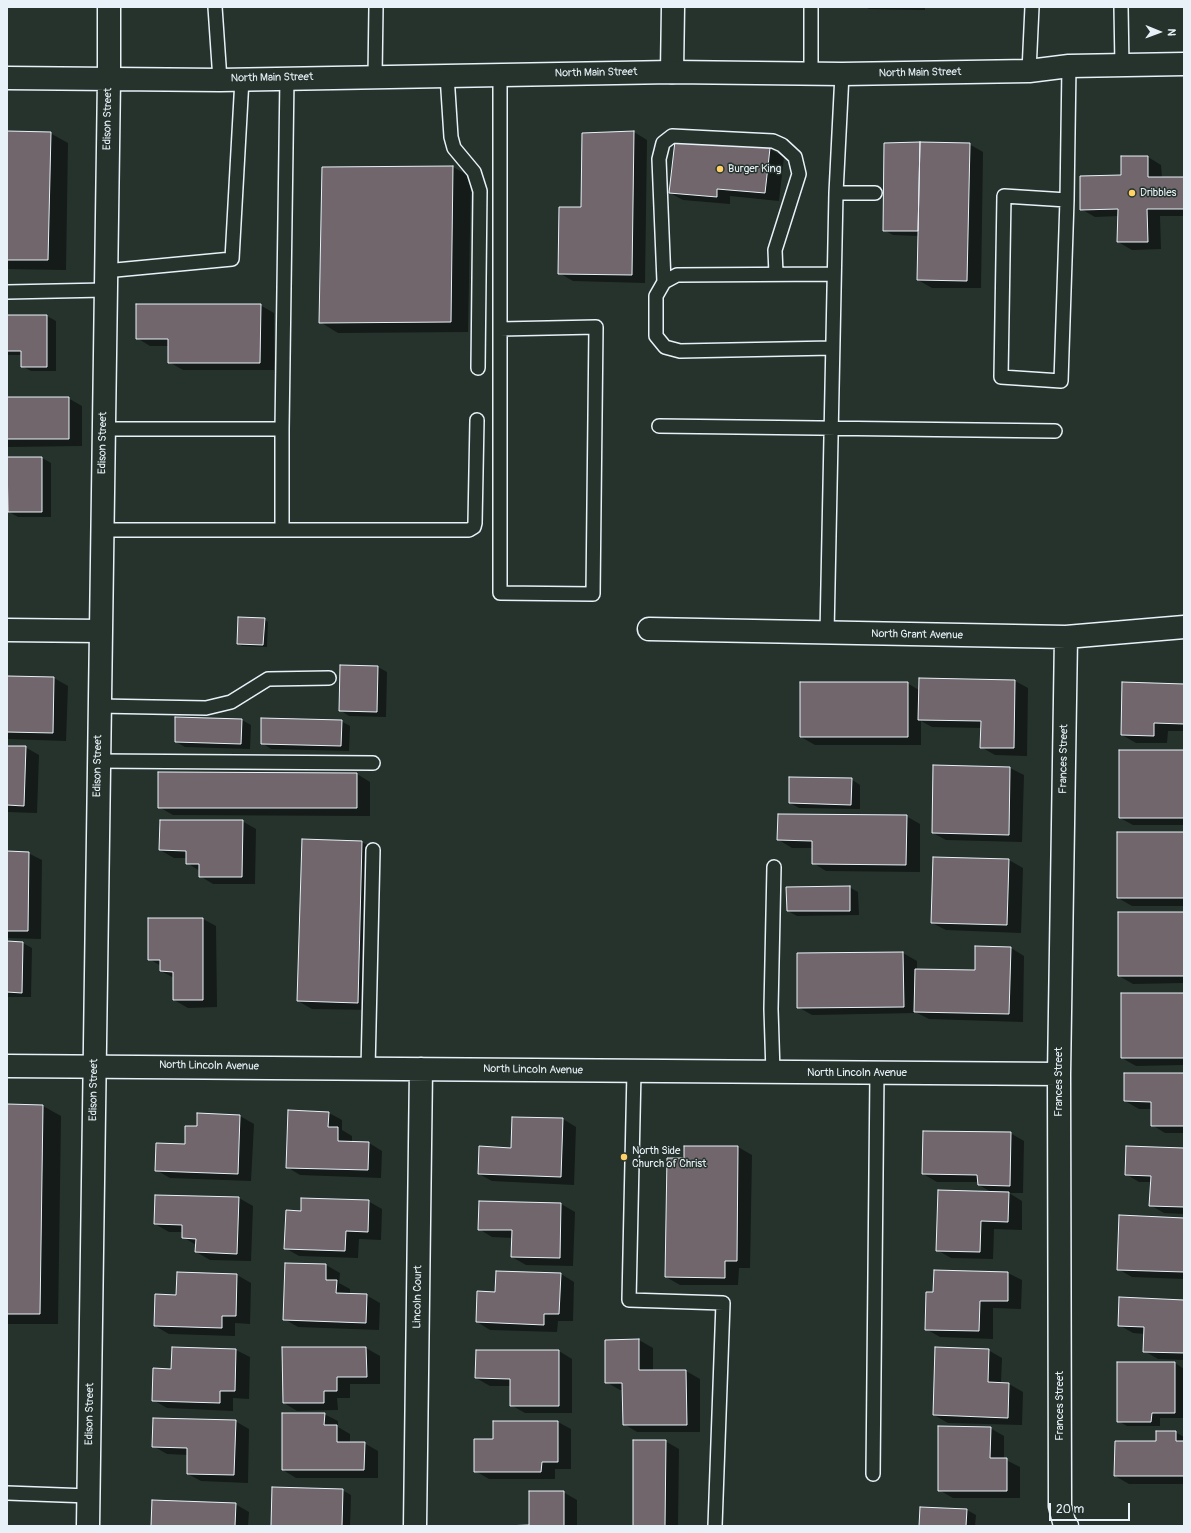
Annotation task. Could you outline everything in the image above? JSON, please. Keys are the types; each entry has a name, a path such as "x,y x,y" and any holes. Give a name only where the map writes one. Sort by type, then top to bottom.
{"street":[{"name":"Edison Street","path":"88,1526 109,7"},
{"path":"672,72 673,7"},
{"name":"North Main Street","path":"7,78 220,80 672,72 811,72 842,74 1029,71 1069,66 1184,64"},
{"name":"North Grant Avenue","path":"649,629 1066,637 1184,626"},
{"path":"7,630 100,631"},
{"name":"Frances Street","path":"1066,637 1059,1074 1060,1506 1064,1522 1067,1526"},
{"name":"North Lincoln Avenue","path":"7,1066 94,1065 634,1072 1059,1074"},
{"name":"Lincoln Court","path":"415,1526 421,1069"}],"lane":[{"path":"215,7 220,80"},
{"path":"375,77 376,7"},
{"path":"811,7 811,72"},
{"path":"1029,71 1032,7"},
{"path":"1121,7 1122,66"},
{"path":"1067,200 1004,196 1001,378 1061,381 1067,200 1069,66"},
{"path":"500,74 500,329 500,593 593,594 596,327 500,329"},
{"path":"827,633 836,193 842,74"},
{"path":"447,75 451,137 454,148 474,172 480,191 478,368"},
{"path":"282,530 287,78"},
{"path":"7,292 105,281 232,259 242,79"},
{"path":"664,282 659,159 663,143 672,136 773,141 782,145 795,157 799,174 775,250 776,274"},
{"path":"836,193 875,193"},
{"path":"832,348 680,351 665,347 656,336 656,296 664,282 677,275 834,274"},
{"path":"102,530 469,530 474,527 475,523 477,420"},
{"path":"659,426 1055,430"},
{"path":"103,429 282,429"},
{"path":"99,706 206,708 231,702 268,679 329,678"},
{"path":"99,761 373,763"},
{"path":"368,1069 373,850"},
{"path":"772,1073 771,1008 774,868"},
{"path":"634,1072 629,1300 723,1303 715,1526"},
{"path":"873,1474 877,1073"},
{"path":"7,1493 89,1496"}],"building":[{"path":"7,131 51,132 48,260 7,260"},
{"path":"634,131 632,275 558,274 559,207 581,207 582,133"},
{"name":"Burger King","path":"675,141 770,148 765,193 717,189 717,197 669,193"},
{"path":"920,142 918,231 883,231 884,143"},
{"path":"920,142 970,143 967,281 917,280"},
{"name":"Dribbles","path":"1121,156 1148,156 1148,177 1184,177 1184,209 1147,209 1148,242 1117,242 1118,209 1080,210 1080,176 1121,175"},
{"path":"453,166 451,322 319,323 322,167"},
{"path":"136,304 261,304 260,363 168,363 168,339 136,339"},
{"path":"7,315 47,315 47,367 21,367 21,351 7,351"},
{"path":"7,397 69,397 69,439 7,439"},
{"path":"7,457 42,457 42,512 8,512"},
{"path":"238,617 265,618 263,645 237,644"},
{"path":"340,665 378,666 377,712 339,711"},
{"path":"7,676 54,677 53,733 7,732"},
{"path":"919,678 1015,680 1014,748 980,748 981,721 918,720"},
{"path":"800,682 908,682 908,737 800,737"},
{"path":"1122,682 1184,684 1184,724 1154,723 1154,736 1121,735"},
{"path":"175,717 242,719 241,744 175,742"},
{"path":"261,718 342,720 341,746 261,744"},
{"path":"7,746 26,746 24,806 7,805"},
{"path":"1119,750 1184,750 1184,818 1119,818"},
{"path":"933,765 1010,767 1009,835 932,833"},
{"path":"158,772 357,773 357,808 158,808"},
{"path":"789,777 852,778 851,805 789,803"},
{"path":"778,814 907,815 906,865 812,864 812,841 777,840"},
{"path":"160,820 243,820 242,877 199,877 199,864 186,864 186,851 159,850"},
{"path":"1117,832 1184,832 1184,898 1117,898"},
{"path":"302,839 362,841 358,1003 297,1001"},
{"path":"7,851 29,852 28,931 7,931"},
{"path":"933,857 1009,859 1007,925 931,923"},
{"path":"850,886 850,911 787,911 786,887"},
{"path":"1118,912 1184,912 1184,976 1118,976"},
{"path":"148,918 203,918 203,1000 173,1000 173,972 160,971 160,960 148,960"},
{"path":"7,941 23,942 22,993 7,992"},
{"path":"975,946 1011,947 1009,1014 914,1012 915,969 975,970"},
{"path":"903,952 904,1007 797,1008 797,953"},
{"path":"1121,993 1184,993 1184,1058 1121,1058"},
{"path":"1124,1073 1184,1073 1184,1126 1151,1126 1151,1102 1124,1101"},
{"path":"7,1104 43,1105 40,1314 7,1314"},
{"path":"288,1110 329,1112 328,1127 338,1127 338,1141 369,1142 368,1170 286,1168"},
{"path":"197,1113 240,1115 238,1174 155,1171 156,1143 185,1144 185,1126 197,1126"},
{"path":"512,1117 563,1118 561,1177 478,1174 479,1146 511,1148"},
{"path":"923,1131 1011,1132 1010,1186 978,1185 977,1175 922,1174"},
{"path":"684,1146 738,1146 737,1261 725,1261 725,1278 665,1277 667,1158 684,1158"},
{"path":"1126,1146 1184,1148 1184,1207 1149,1206 1151,1176 1125,1175"},
{"path":"938,1190 1009,1192 1008,1222 981,1221 980,1252 936,1251"},
{"path":"155,1195 239,1197 237,1254 195,1252 196,1239 182,1238 182,1225 154,1224"},
{"path":"301,1198 369,1200 368,1232 346,1231 345,1251 284,1249 286,1210 301,1211"},
{"path":"479,1201 561,1203 560,1258 511,1257 512,1230 478,1230"},
{"path":"1119,1215 1184,1218 1184,1272 1117,1270"},
{"path":"285,1263 326,1264 326,1280 337,1280 336,1293 367,1294 366,1323 283,1320"},
{"path":"934,1270 1008,1272 1008,1301 980,1301 979,1331 925,1330 926,1292 933,1292"},
{"path":"496,1271 561,1273 559,1314 544,1314 544,1325 476,1322 477,1291 495,1292"},
{"path":"177,1272 237,1274 236,1316 222,1316 222,1328 154,1326 155,1294 176,1295"},
{"path":"1119,1297 1184,1300 1184,1353 1143,1352 1144,1327 1118,1326"},
{"path":"639,1339 639,1370 686,1370 687,1425 623,1425 622,1383 605,1383 605,1340"},
{"path":"172,1347 236,1349 235,1391 220,1391 220,1403 152,1401 153,1368 171,1369"},
{"path":"282,1347 366,1347 367,1377 337,1377 337,1391 324,1391 324,1403 283,1403"},
{"path":"935,1347 989,1349 988,1382 1009,1383 1008,1418 933,1415"},
{"path":"476,1350 559,1350 559,1406 510,1406 510,1379 475,1378"},
{"path":"1117,1362 1175,1362 1175,1413 1152,1413 1151,1422 1117,1422"},
{"path":"282,1413 325,1413 324,1425 337,1425 337,1442 365,1442 364,1470 282,1470"},
{"path":"153,1418 236,1420 234,1475 187,1474 187,1448 152,1447"},
{"path":"493,1421 558,1421 558,1462 542,1462 541,1472 474,1472 474,1439 493,1439"},
{"path":"938,1426 991,1427 990,1458 1007,1458 1007,1491 938,1491"},
{"path":"1156,1431 1176,1431 1176,1441 1184,1441 1184,1476 1114,1476 1115,1441 1156,1441"},
{"path":"633,1440 666,1440 665,1526 633,1526"},
{"path":"272,1487 343,1489 342,1526 271,1526"},
{"path":"529,1491 564,1491 564,1526 504,1526 529,1525"},
{"path":"152,1500 236,1503 235,1526 151,1526"},
{"path":"920,1507 967,1509 966,1526 919,1526"}],"place":[{"name":"Burger King","path":"720,169"},
{"name":"Dribbles","path":"1132,193"},
{"name":"North Side Church of Christ","path":"624,1157"}]}
